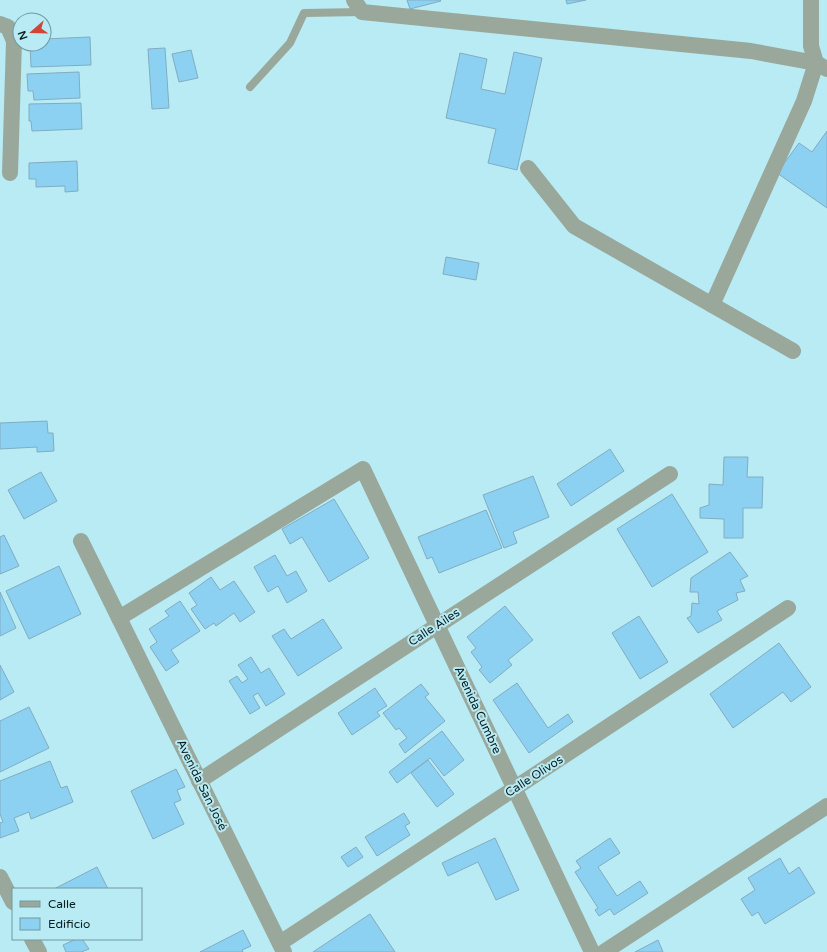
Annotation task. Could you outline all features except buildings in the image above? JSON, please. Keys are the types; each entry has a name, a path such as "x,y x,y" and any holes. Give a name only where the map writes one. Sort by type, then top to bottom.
{"street":[{"path":"810,0 811,46 821,66"},
{"path":"358,6 751,51 821,66"},
{"path":"4,26 14,41 10,173"},
{"path":"712,305 821,66"},
{"path":"528,168 574,226 793,351"},
{"name":"Avenida Cumbre","path":"119,618 363,469 592,952"},
{"name":"Calle Ailes","path":"200,781 670,474"},
{"path":"81,541 119,618"},
{"name":"Calle Olivos","path":"282,948 515,789 788,608"},
{"name":"Avenida San José","path":"119,618 282,948"},
{"path":"604,952 827,806"},
{"path":"0,877 12,900"},
{"path":"33,940 39,952"}],"lane":[{"path":"250,87 290,43 304,13 358,6"}]}
